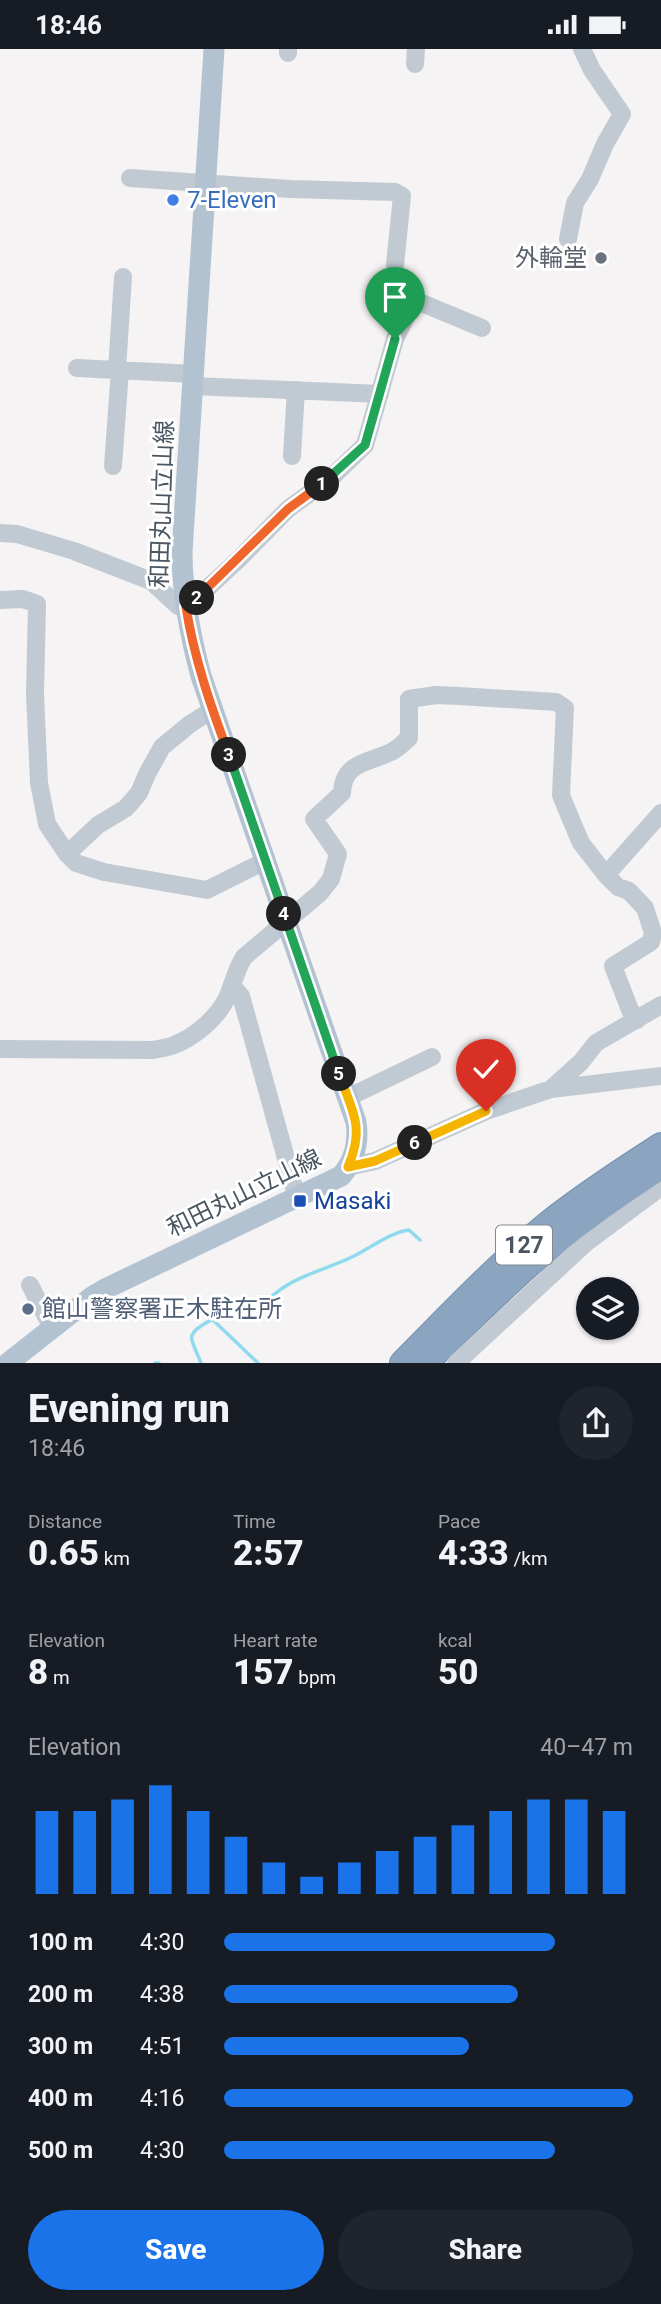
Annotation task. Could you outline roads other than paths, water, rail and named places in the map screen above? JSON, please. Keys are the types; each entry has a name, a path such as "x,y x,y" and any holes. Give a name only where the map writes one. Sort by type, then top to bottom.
{"highway":[{"name":"127","path":"402,1363 458,1306 547,1224 621,1170 661,1145"},
{"name":"127","path":"426,1363 489,1301 552,1245 661,1167"}],"main road":[{"name":"和田丸山立山線","path":"8,1363 105,1289 331,1181 348,1167 357,1144 356,1122 212,710 193,647 182,578 214,49"}],"street":[{"path":"568,239 575,203 622,114 592,70 582,50"},
{"path":"130,178 352,192 395,192 402,197 395,265"},
{"path":"113,466 123,277"},
{"path":"0,533 17,534 74,551 151,581 178,606 186,607 239,559 288,509 332,477 365,445 395,339 413,303 417,301 482,328"},
{"path":"77,368 118,370 296,390 380,394"},
{"path":"292,456 296,390"},
{"path":"0,600 23,599 37,604 35,694 39,783 47,824 67,855 76,863 104,872 207,890 265,861"},
{"path":"0,1049 153,1050 174,1045 211,1020 225,1001 244,957 320,893 331,879 338,854 314,819 342,793 343,779 353,768 394,751 410,738 410,699 436,695 556,702 565,708 562,795 580,843 618,887 629,891 645,908 653,933 651,942 613,966 630,1010 637,1020"},
{"path":"67,855 98,825 126,808 139,793 162,747 212,710"},
{"path":"606,875 661,813"},
{"path":"232,986 241,996 297,1198"},
{"path":"551,1089 596,1043 661,1005"},
{"path":"347,1098 432,1057"},
{"path":"348,1167 375,1161 486,1111 551,1089 661,1076"},
{"path":"456,1363 587,1242 661,1187"},
{"path":"30,1285 52,1328"}],"waterway":[{"path":"201,1363 192,1336 198,1328 210,1321 226,1313 229,1318 249,1314 293,1282 350,1258 394,1234 409,1230 420,1240"},
{"path":"213,1320 258,1363"}],"place":[{"name":"7-Eleven","path":"173,200"},
{"name":"外輪堂","path":"601,258"},
{"name":"Masaki","path":"300,1201"},
{"name":"館山警察署正木駐在所","path":"28,1309"}]}
